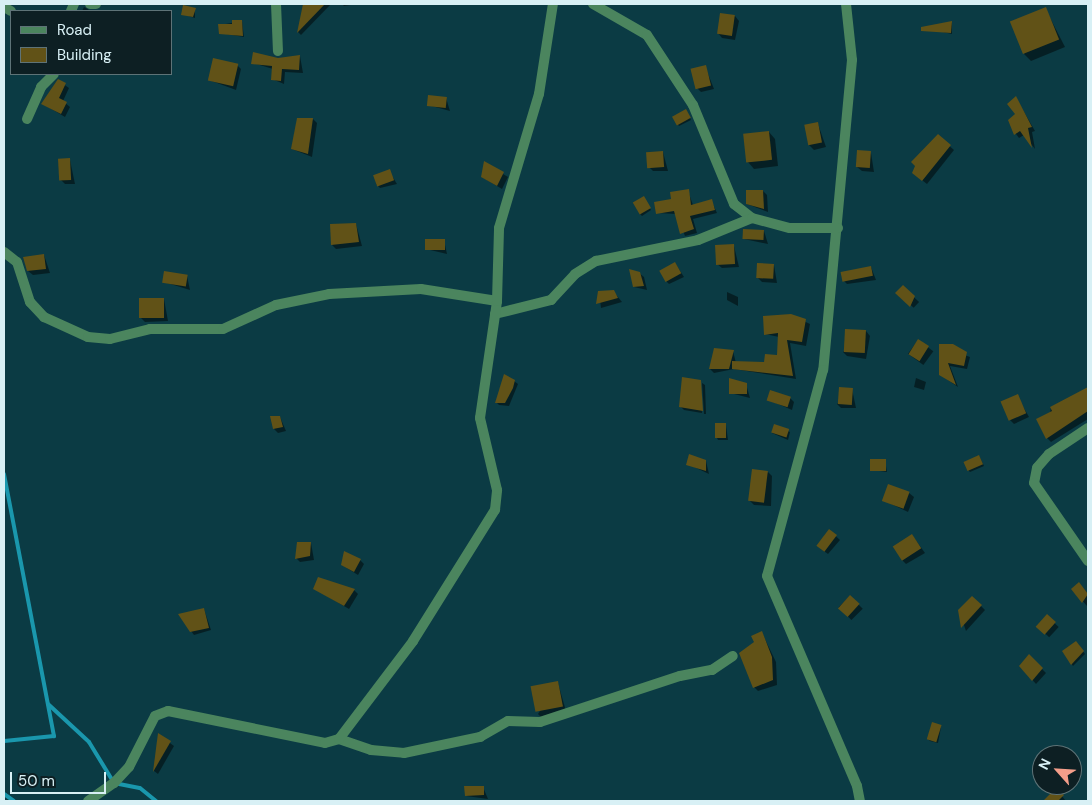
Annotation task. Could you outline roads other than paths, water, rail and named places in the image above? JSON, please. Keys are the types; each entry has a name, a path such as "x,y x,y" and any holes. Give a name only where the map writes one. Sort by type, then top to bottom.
{"street":[{"path":"90,4 96,4"},
{"path":"276,4 278,52"},
{"path":"339,739 413,641 494,510 497,490 480,418 497,301 499,228 543,76 553,4"},
{"path":"593,4 647,35 693,105 734,204 752,218 790,228 838,228"},
{"path":"846,4 852,60 824,370 767,576 857,786 860,801"},
{"path":"27,119 41,86 53,75"},
{"path":"495,314 551,300 576,274 596,261 698,240 752,218"},
{"path":"4,252 17,262 30,302 44,317 88,337 110,339 150,329 223,329 276,305 329,294 421,289 497,301"},
{"path":"1088,428 1049,454 1038,468 1034,483 1088,561"},
{"path":"88,801 114,784 129,767 155,716 168,711 316,741 339,739 371,750 404,753 480,737 508,721 540,722 569,715 680,676 712,670 733,656"}],"waterway":[{"path":"4,474 54,736 4,741"},
{"path":"48,704 89,742 114,783 140,788 156,801"},
{"path":"4,794 14,801"}]}
